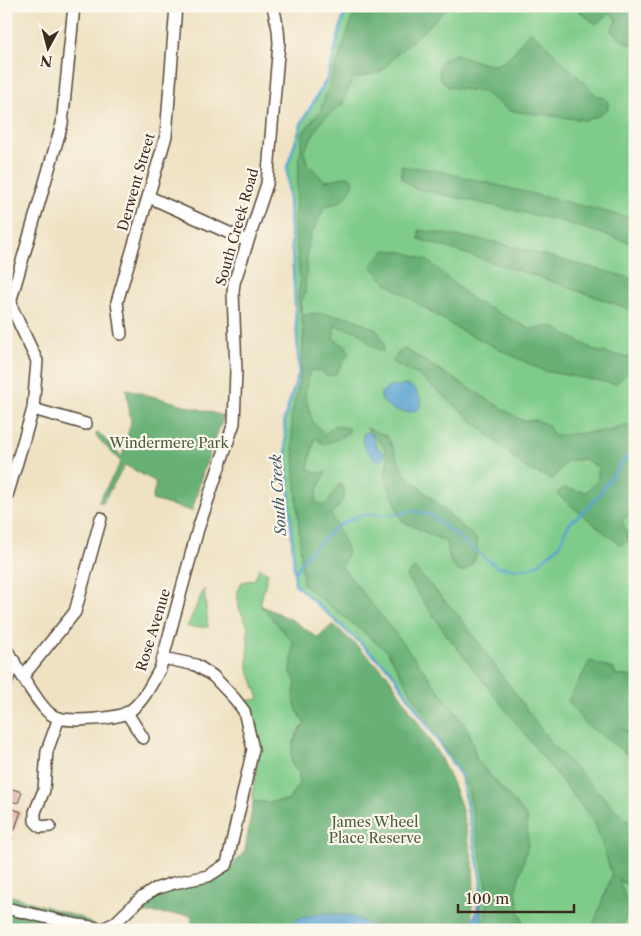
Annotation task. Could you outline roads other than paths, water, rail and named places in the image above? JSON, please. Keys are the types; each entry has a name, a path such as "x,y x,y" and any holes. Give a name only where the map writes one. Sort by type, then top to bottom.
{"street":[{"path":"6,499 33,409 37,361 12,308 11,299 62,124 74,6"},
{"name":"Derwent Street","path":"121,334 117,302 166,136 176,6"},
{"name":"South Creek Road","path":"214,484 234,423 236,371 234,283 265,193 268,176 279,43 273,6"},
{"path":"149,197 248,241"},
{"path":"33,409 86,424"},
{"name":"Rose Avenue","path":"127,713 137,704 160,669 198,529 214,484"},
{"path":"23,676 75,612 101,518"},
{"path":"6,649 42,705 50,713 59,718 82,719 127,713 143,738"},
{"path":"6,908 103,929 115,923 140,898 155,889 208,876 227,864 253,749 244,711 213,676 196,665 163,658"},
{"path":"6,683 14,662"},
{"path":"50,826 41,828 35,821 36,812 44,790 46,751 59,718"}],"water":[{"path":"405,385 413,387 421,400 421,406 411,412 403,412 388,406 381,399 381,393 391,386"},
{"path":"368,432 372,435 377,447 384,453 382,461 377,461 364,445 364,433"},
{"path":"480,897 483,930 470,930 470,929"},
{"path":"323,913 351,916 381,930 287,930 297,919"}],"waterway":[{"name":"South Creek","path":"346,6 328,77 302,122 287,167 299,372 284,419 295,584 391,671 461,776 481,880 480,899"},
{"path":"294,574 304,558 337,526 361,515 399,514 412,511 429,514 497,567 529,568 538,564 560,545 570,523 591,505 623,461 635,448"}],"park label":[{"name":"Windermere Park","path":"169,443"},
{"name":"James Wheel Place Reserve","path":"375,830"}]}
